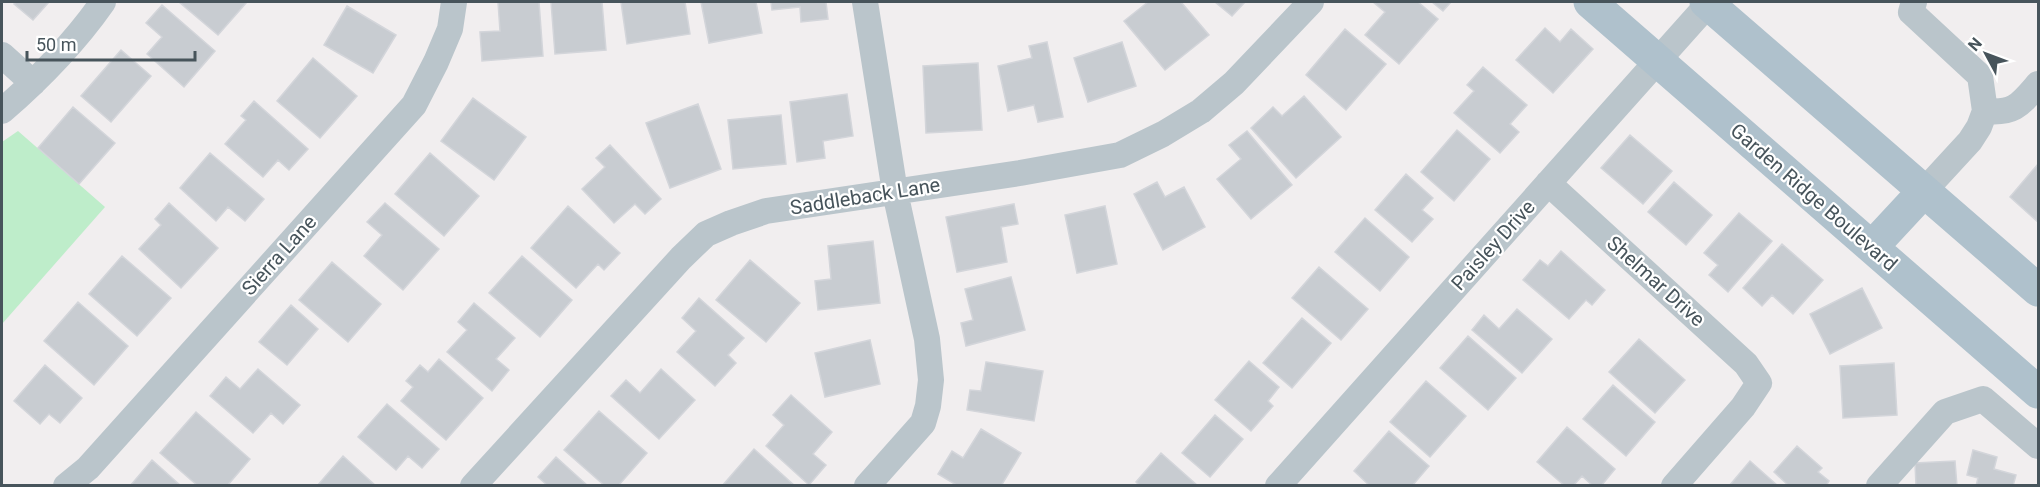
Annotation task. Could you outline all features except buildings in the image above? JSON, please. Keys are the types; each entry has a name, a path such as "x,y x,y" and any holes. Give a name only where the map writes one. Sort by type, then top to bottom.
{"main road":[{"name":"Garden Ridge Boulevard","path":"1590,2 2038,392"},
{"path":"1708,2 2038,290"},
{"path":"1872,248 1924,191"}],"street":[{"path":"2,111 33,83 103,2"},
{"name":"Sierra Lane","path":"66,486 88,468 414,105 450,28 454,2"},
{"path":"865,2 895,192 927,339 931,380 928,406 923,423 867,486"},
{"name":"Saddleback Lane","path":"473,486 681,258 706,234 766,211 1020,173 1120,154 1163,134 1201,111 1234,83 1311,2"},
{"name":"Paisley Drive","path":"1278,486 1658,61 1708,2"},
{"path":"1906,5 1980,76 1985,111 1970,141 1924,191"},
{"path":"2,55 33,83"},
{"path":"1985,111 2002,113 2019,106 2038,84"},
{"name":"Shelmar Drive","path":"1548,183 1746,364 1759,383 1743,407 1674,486"},
{"path":"1879,486 1945,412 1983,399 2038,446"}],"green space":[{"path":"18,131 105,207 2,324 2,142"}]}
